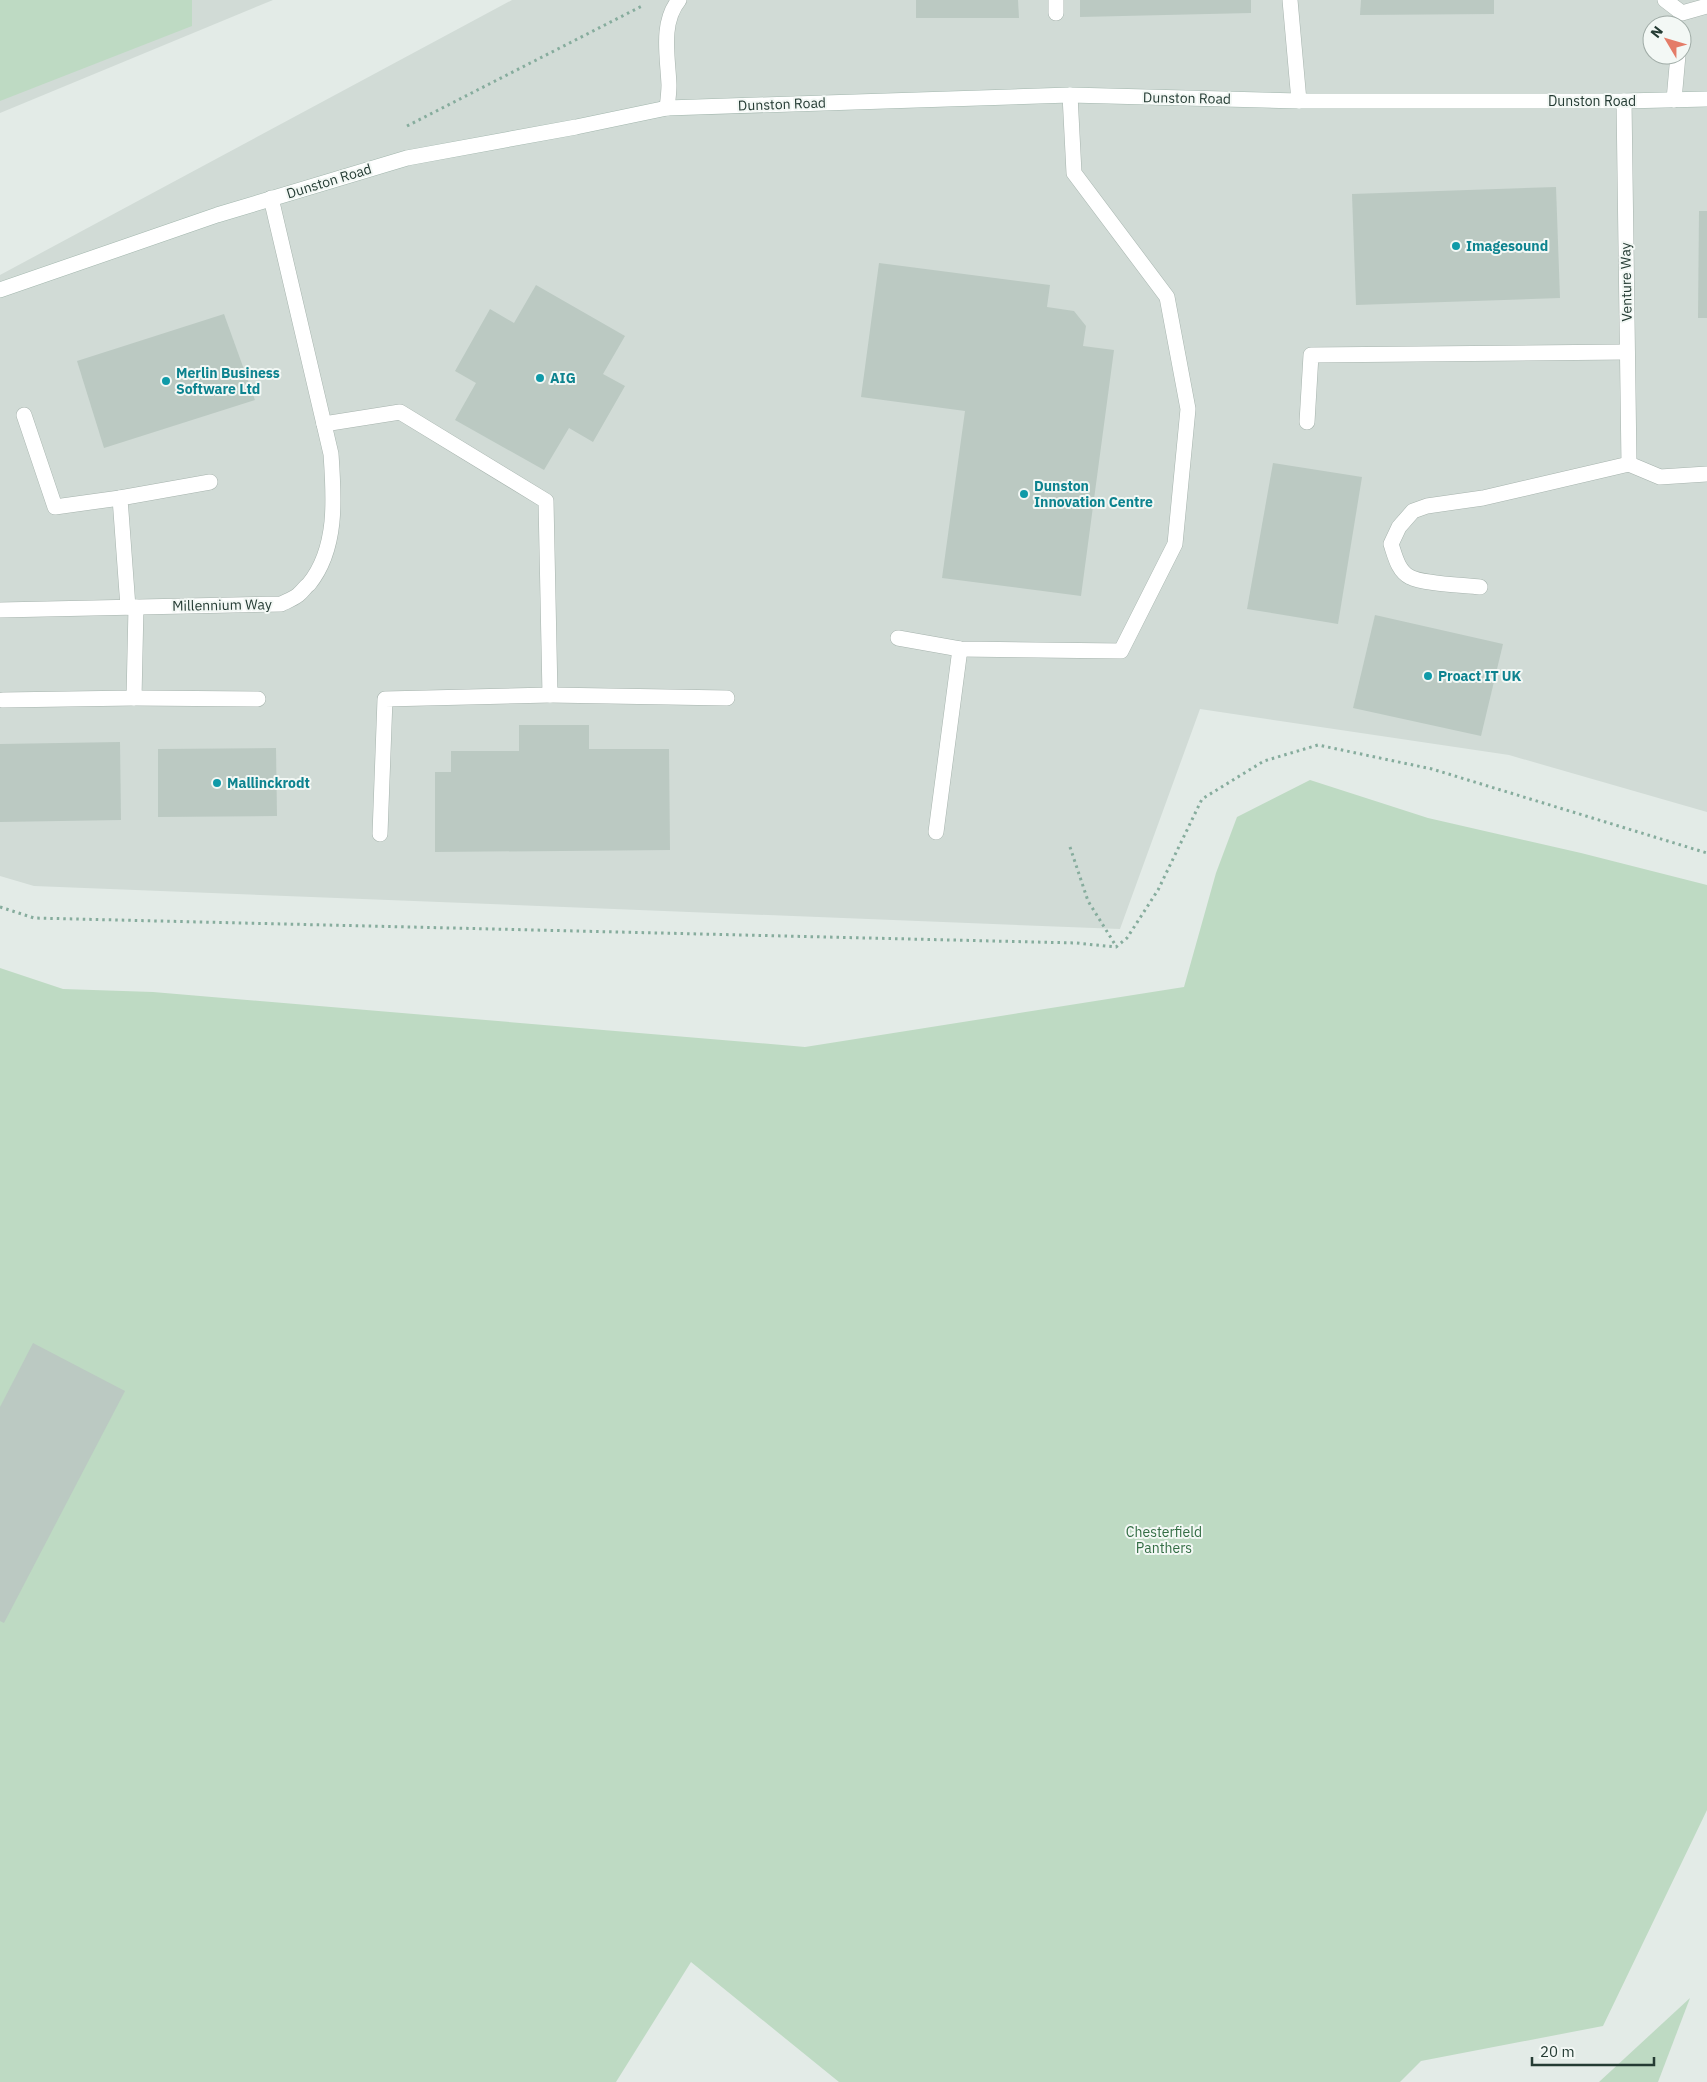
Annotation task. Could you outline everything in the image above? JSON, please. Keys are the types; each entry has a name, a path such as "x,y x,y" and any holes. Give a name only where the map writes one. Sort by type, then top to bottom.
{"street":[{"path":"667,108 669,85 666,44 673,7 679,0"},
{"path":"1290,0 1299,101"},
{"path":"1665,0 1678,15"},
{"path":"1689,15 1707,6"},
{"path":"1674,100 1677,65"},
{"path":"898,638 960,649 1121,651 1175,544 1188,409 1167,298 1074,173 1070,95"},
{"name":"Dunston Road","path":"0,290 271,198 407,158 667,108 1070,95 1299,101 1624,101 1707,99"},
{"name":"Venture Way","path":"1624,101 1629,464"},
{"name":"Millennium Way","path":"0,610 281,604 299,595 314,577 327,552 334,491 332,463 271,198"},
{"path":"1307,422 1312,355 1627,352"},
{"path":"324,424 400,412 546,501 550,696"},
{"path":"24,415 55,507 210,482"},
{"path":"1480,587 1440,584 1410,577 1397,564 1391,544 1398,527 1413,511 1427,506 1483,498 1629,464 1660,477 1707,474"},
{"path":"120,498 132,607 134,698"},
{"path":"936,832 960,649"},
{"path":"380,834 384,699 550,696 727,698"},
{"path":"3,700 258,698"}],"path":[{"path":"407,158 406,127 644,4"},
{"path":"0,907 34,918 1076,943 1116,947 1127,938 1158,890 1202,800 1264,761 1318,745 1432,769 1707,853"},
{"path":"1070,847 1088,901 1116,947"}],"shaded area":[{"path":"0,0 273,0 0,113"},
{"path":"512,0 1707,0 1707,812 1509,755 1200,709 1120,929 34,886 0,876 0,275"}],"green space":[{"path":"0,0 192,0 192,26 0,101"},
{"name":"Chesterfield Panthers","path":"1310,780 1428,818 1581,853 1707,885 1707,1810 1603,2026 1421,2061 1400,2082 839,2082 691,1962 616,2082 0,2082 0,968 63,989 153,992 805,1047 1184,987 1216,873 1237,817"},
{"path":"1690,1998 1658,2082 1599,2082"}],"building":[{"path":"916,0 1018,0 1019,18 916,18"},
{"path":"1080,0 1251,0 1251,13 1080,17"},
{"path":"1361,0 1494,0 1494,14 1360,15"},
{"name":"Imagesound","path":"1556,187 1560,298 1356,305 1352,194"},
{"path":"1699,211 1707,211 1707,318 1698,318"},
{"name":"Dunston Innovation Centre","path":"879,263 1050,285 1047,307 1074,311 1086,326 1083,346 1114,350 1081,596 942,578 965,411 861,397"},
{"name":"AIG","path":"536,285 625,336 603,374 625,386 593,442 569,428 544,470 455,420 476,383 455,371 490,309 514,323"},
{"name":"Merlin Business Software Ltd","path":"224,314 255,400 104,448 77,361"},
{"path":"1273,463 1362,477 1338,624 1247,609"},
{"name":"Proact IT UK","path":"1375,615 1503,644 1481,736 1353,708"},
{"path":"519,725 589,725 589,749 669,749 670,850 435,852 435,772 451,772 451,751 519,751"},
{"path":"120,742 121,820 0,822 0,744"},
{"name":"Mallinckrodt","path":"276,748 277,816 158,817 158,749"},
{"path":"33,1343 125,1391 4,1623 0,1621 0,1407"}],"place":[{"name":"Imagesound","path":"1456,246"},
{"name":"AIG","path":"540,378"},
{"name":"Merlin Business Software Ltd","path":"166,381"},
{"name":"Dunston Innovation Centre","path":"1024,494"},
{"name":"Proact IT UK","path":"1428,676"},
{"name":"Mallinckrodt","path":"217,783"}]}
